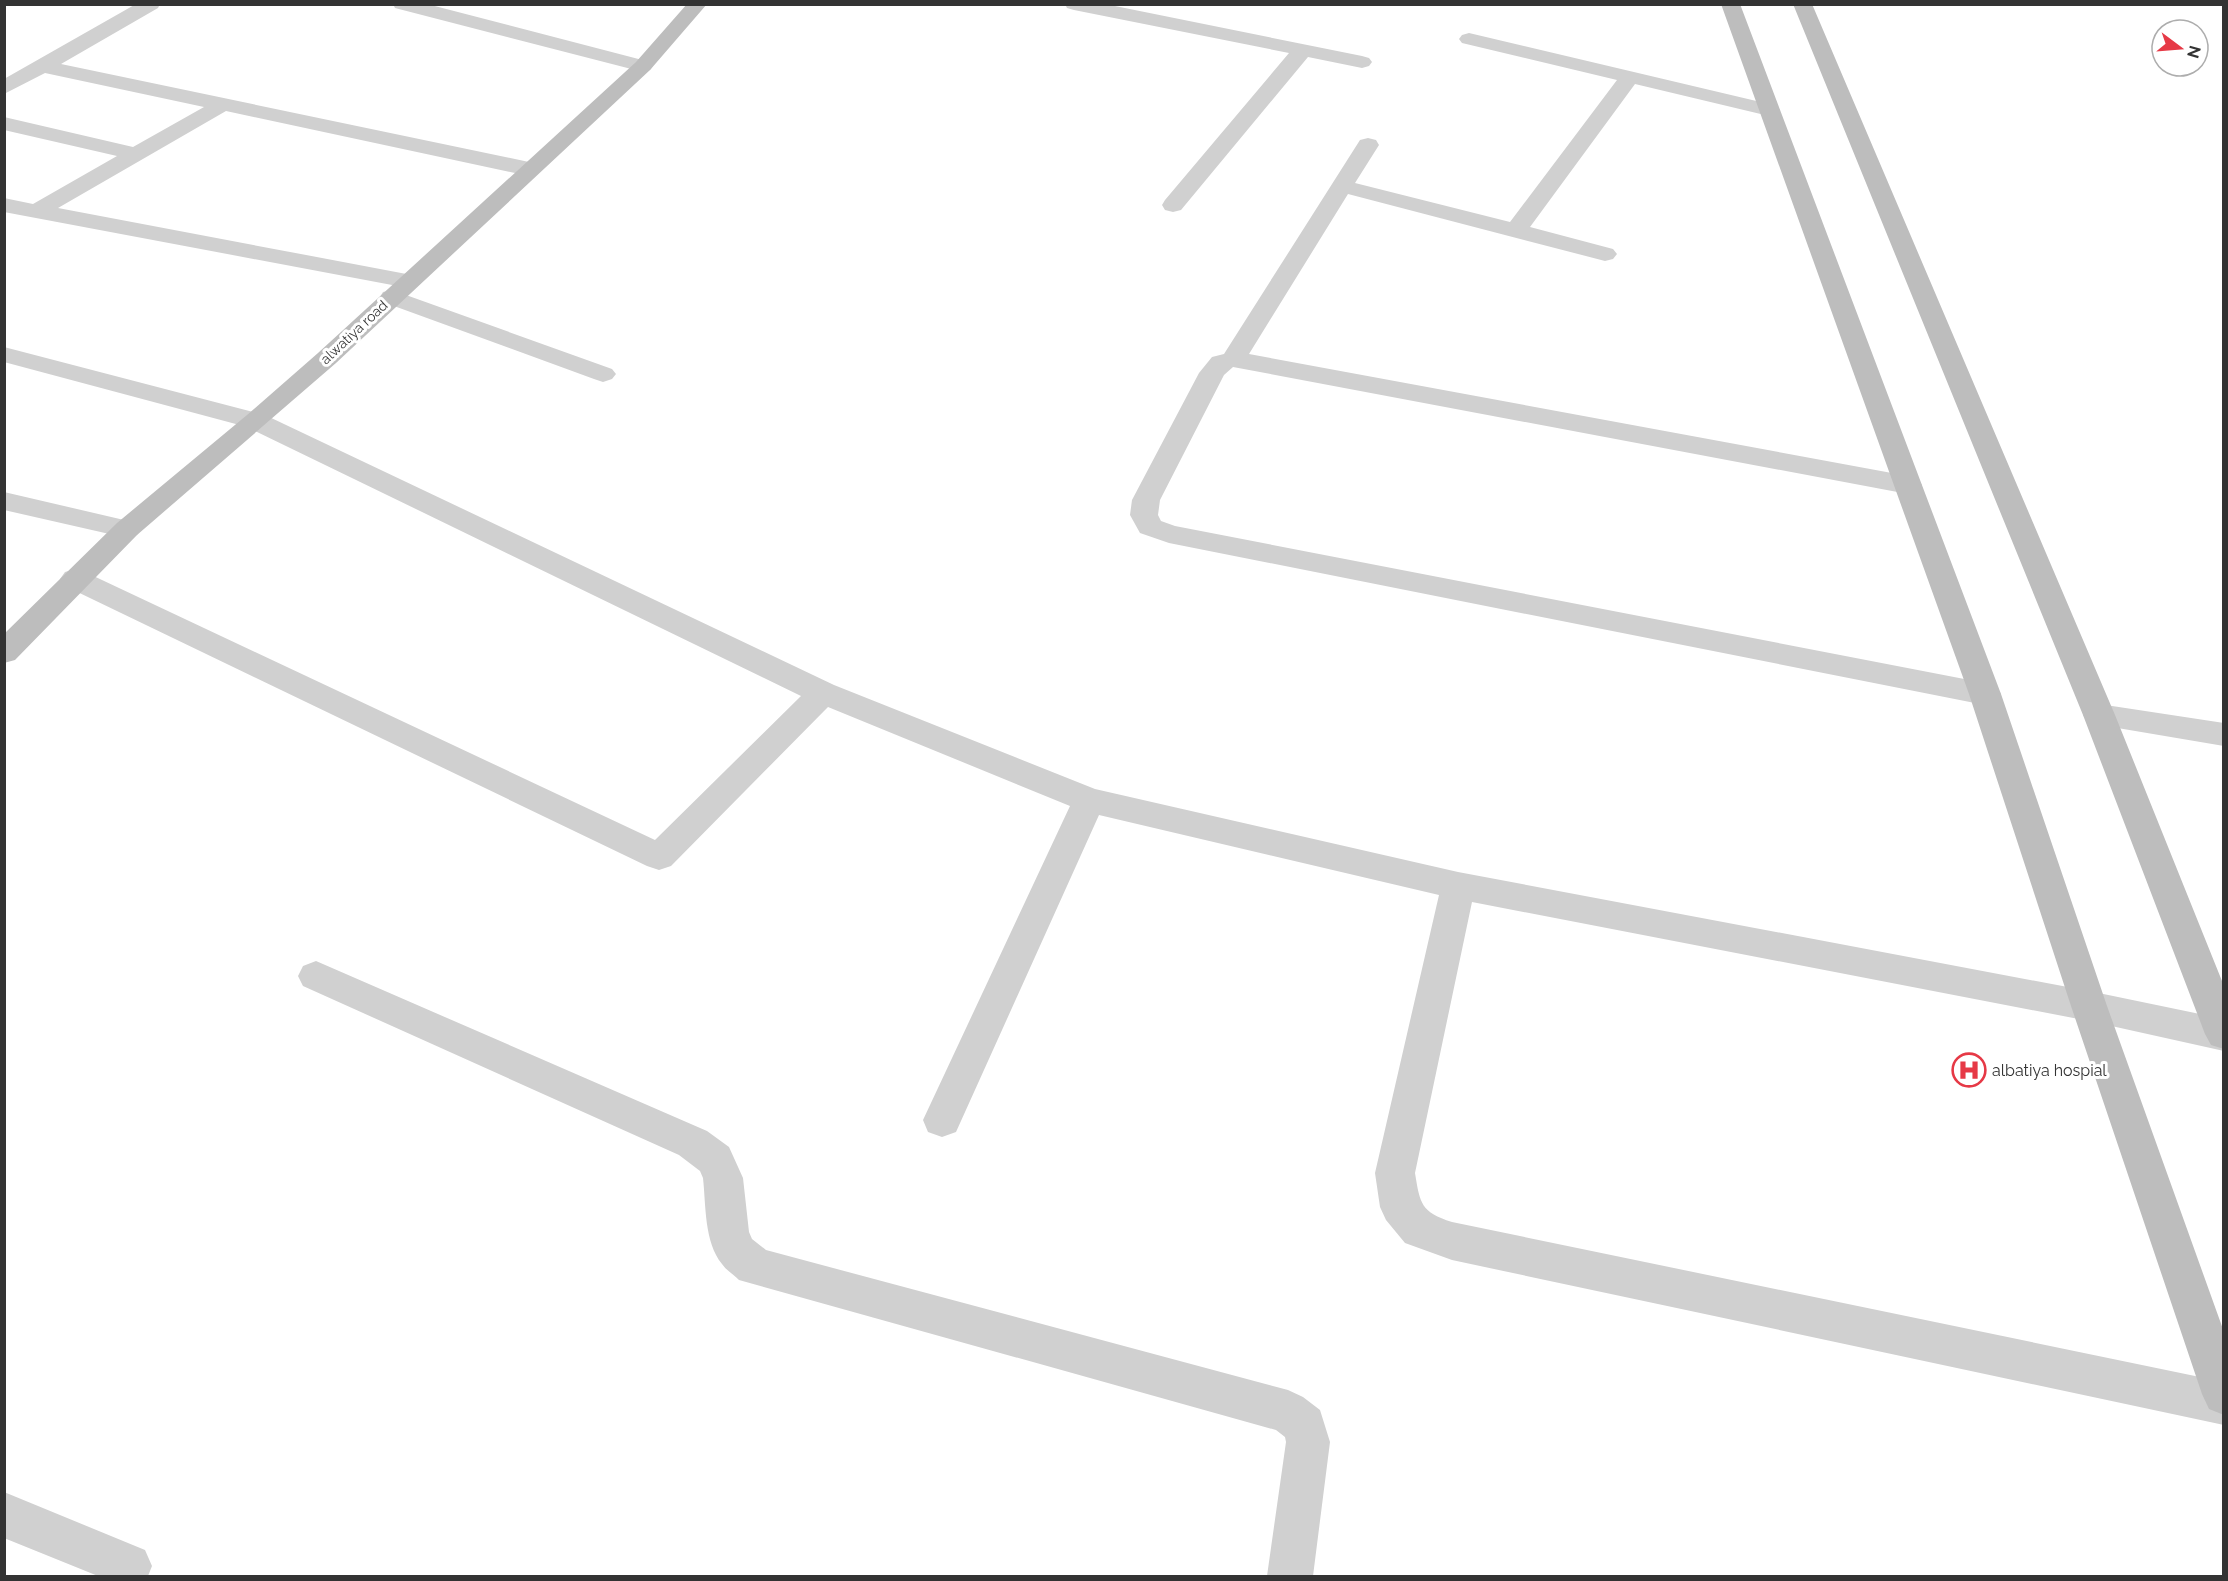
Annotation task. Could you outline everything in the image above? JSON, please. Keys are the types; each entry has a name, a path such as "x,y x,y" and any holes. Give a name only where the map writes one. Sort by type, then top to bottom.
{"main road":[{"name":"alwatiya road","path":"4,653 127,529 256,421 643,66 698,4"},
{"path":"1730,4 1985,694 2089,1006 2223,1394"},
{"path":"1802,4 2099,715 2223,1034"}],"street":[{"path":"4,88 151,4"},
{"path":"402,4 447,9 643,66"},
{"path":"1074,4 1362,62"},
{"path":"1469,39 1770,110"},
{"path":"1173,205 1303,50"},
{"path":"42,66 529,169"},
{"path":"1515,231 1630,77"},
{"path":"36,211 224,105"},
{"path":"4,123 137,154"},
{"path":"1233,359 1368,145"},
{"path":"1342,186 1605,254"},
{"path":"4,205 400,289 603,374"},
{"path":"4,354 256,421 824,693 1089,800 1458,886 2089,1006 2223,1034"},
{"path":"1908,485 1233,359 1221,362 1212,373 1146,500 1144,515 1150,527 1181,536 1985,694"},
{"path":"4,501 127,529"},
{"path":"75,579 659,857 824,693"},
{"path":"2099,715 2223,735"},
{"path":"942,1120 1089,800"},
{"path":"1458,886 1395,1173 1400,1207 1419,1230 1452,1241 2223,1404"},
{"path":"316,976 693,1143 715,1159 723,1178 729,1232 736,1251 754,1266 1288,1412 1304,1425 1308,1442 1290,1576"},
{"path":"4,1515 129,1566"}],"place":[{"name":"albatiya hospial","path":"1969,1070"}]}
